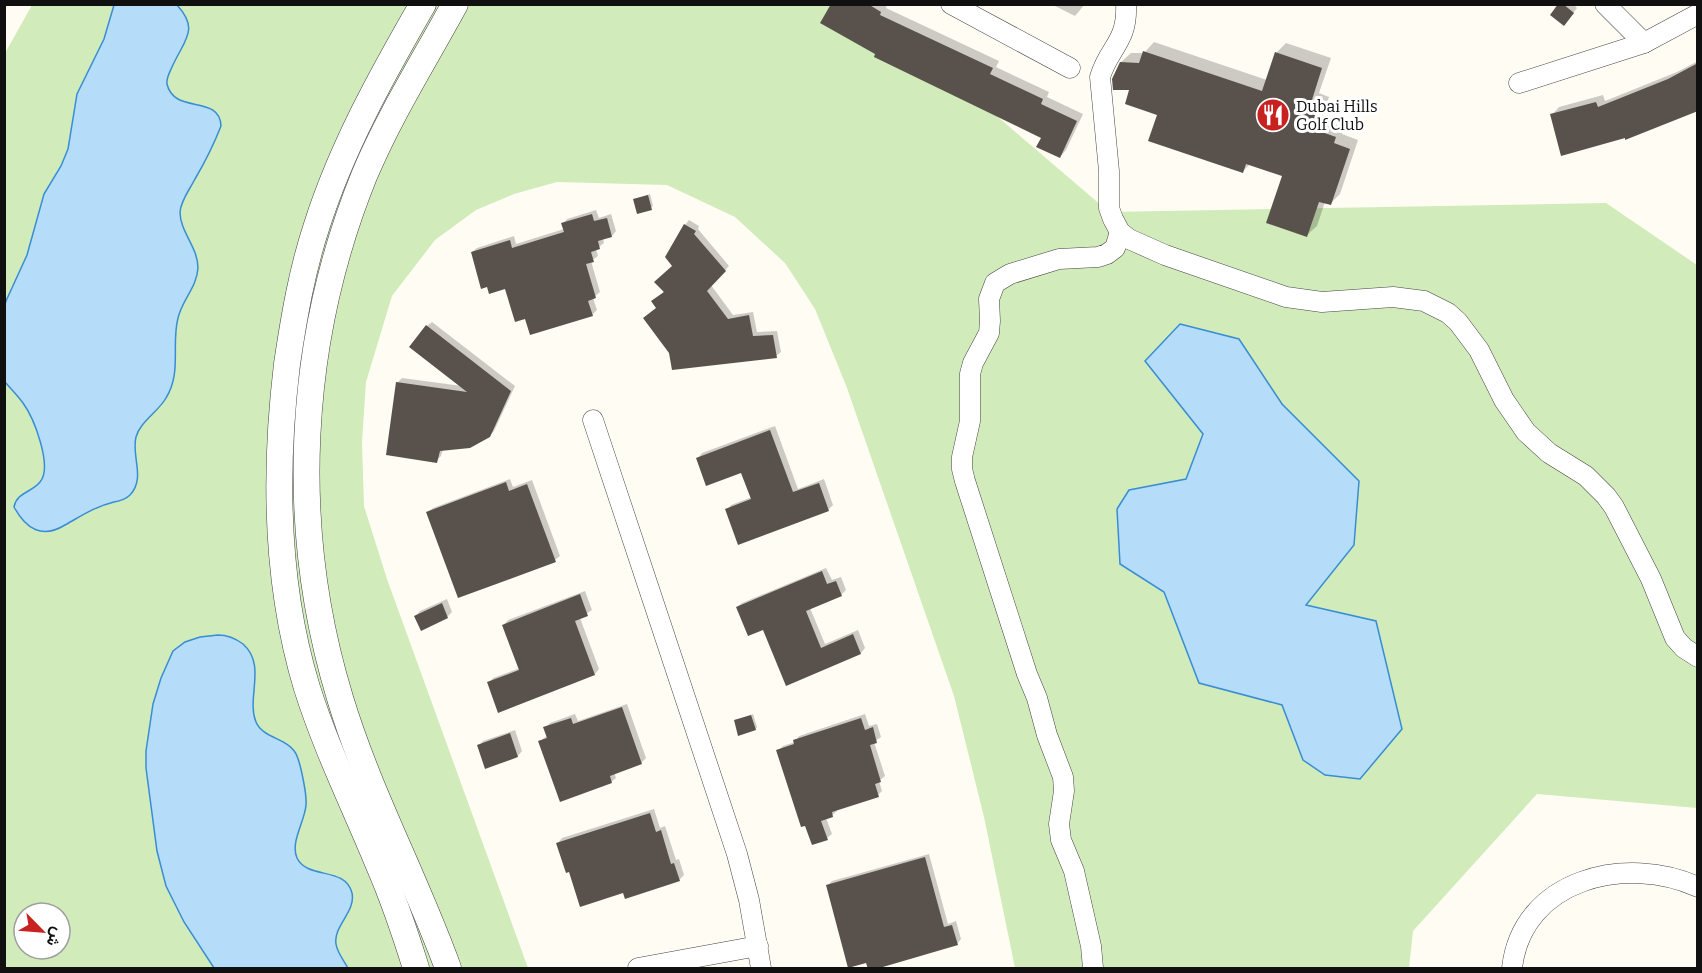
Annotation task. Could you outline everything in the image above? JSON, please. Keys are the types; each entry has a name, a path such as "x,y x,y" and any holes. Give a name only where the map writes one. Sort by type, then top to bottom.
{"street":[{"path":"416,969 393,898 329,749 307,687 292,624 282,559 279,482 280,435 290,343 306,262 316,225 330,186 373,93 423,4"},
{"path":"448,969 355,741 328,658 312,572 305,462 315,352 326,298 352,211 378,144 455,4"},
{"path":"951,4 1070,68"},
{"path":"1126,4 1124,30 1100,77 1109,171 1110,208 1120,232 1129,239 1165,255 1286,297 1322,302 1393,297 1424,301 1448,313 1470,336 1514,418 1549,453 1586,476 1614,507 1651,579 1675,638 1684,648 1698,657"},
{"path":"1605,4 1644,44"},
{"path":"1519,83 1644,44 1698,14"},
{"path":"1093,969 1079,888 1061,840 1059,824 1064,791 1063,777 1052,751 1037,698 1027,674 965,481 962,457 970,421 970,374 988,333 989,299 995,283 1010,274 1059,259 1098,257 1107,254 1115,248 1120,232"},
{"path":"593,420 737,854 761,969"},
{"path":"1512,969 1517,944 1530,918 1552,897 1582,882 1601,876 1640,872 1669,876 1698,887"},
{"path":"638,969 758,946"}],"green space":[{"path":"32,5 867,5 1109,212 1606,203 1697,265 1697,808 1537,794 1413,931 1409,968 1015,968 984,817 954,696 847,388 815,309 785,263 735,217 667,185 557,182 514,194 476,210 435,240 392,296 366,382 362,442 364,506 387,579 528,968 5,968 4,55"}],"water":[{"path":"114,5 177,5 188,21 189,28 185,42 168,75 167,84 171,93 178,99 213,110 219,116 221,126 186,195 180,212 183,226 197,260 197,275 178,318 174,378 171,388 163,403 141,427 136,437 135,452 138,474 135,488 125,499 94,509 57,529 35,530 24,521 14,507 21,495 40,482 43,475 43,454 27,410 5,382 4,308 27,255 44,194 61,166 68,149 77,94 104,39"},
{"path":"1180,324 1239,339 1282,404 1359,481 1354,545 1306,605 1376,621 1402,729 1360,779 1325,775 1303,760 1282,705 1199,683 1164,592 1120,564 1117,509 1129,490 1186,479 1203,434 1145,361"},
{"path":"218,635 237,640 250,652 255,672 253,703 256,722 264,732 289,745 297,756 306,800 295,845 297,858 309,869 342,879 352,893 351,906 336,937 338,950 348,968 214,968 184,922 166,886 157,851 146,768 146,751 153,704 173,651 185,642"}],"building":[{"path":"831,4 868,4 881,12 880,15 993,68 990,74 1043,99 1041,104 1077,121 1060,158 1036,147 1041,138 874,57 875,54 820,23"},
{"path":"1558,4 1563,4 1574,13 1564,26 1550,15"},
{"path":"1143,51 1262,91 1275,52 1322,68 1311,103 1320,106 1313,129 1336,137 1334,143 1350,149 1331,205 1319,202 1307,237 1266,223 1282,176 1246,164 1243,173 1148,141 1157,115 1125,104 1129,90 1113,90 1112,79 1120,62 1139,63"},
{"path":"1698,63 1698,111 1625,140 1625,138 1561,156 1550,114 1596,102 1598,107 1668,79"},
{"path":"648,195 652,210 637,214 633,199"},
{"path":"592,214 594,221 607,218 612,237 598,241 600,249 591,252 594,262 586,264 596,298 588,301 593,316 530,335 525,319 515,322 505,289 489,294 487,287 481,289 471,252 510,240 512,248 564,232 561,223"},
{"path":"684,224 696,231 694,234 726,271 707,291 728,319 749,315 753,336 773,335 777,358 672,370 669,353 643,318 656,308 651,301 664,292 654,282 672,266 665,257"},
{"path":"426,325 511,391 490,437 470,448 440,451 437,463 386,455 396,382 467,392 409,347"},
{"path":"770,430 793,492 819,483 829,511 738,545 725,509 751,499 741,473 706,486 696,458"},
{"path":"506,482 509,491 527,484 556,562 458,598 426,512"},
{"path":"822,571 827,584 836,581 842,596 806,611 821,648 853,634 861,654 786,686 763,630 748,636 736,607"},
{"path":"580,594 588,616 575,621 595,675 498,713 487,682 519,670 502,625"},
{"path":"442,603 448,618 421,631 414,616"},
{"path":"622,707 642,764 610,776 612,783 560,802 538,741 547,738 543,727 571,718 573,724"},
{"path":"751,715 756,730 738,736 734,720"},
{"path":"861,718 865,730 873,727 877,743 870,745 881,782 875,784 879,797 832,812 833,817 821,821 828,840 812,845 805,826 801,827 776,750 794,744 793,740"},
{"path":"510,733 518,757 485,769 477,745"},
{"path":"650,813 656,832 661,830 671,864 674,863 680,881 625,899 623,893 580,907 569,872 566,873 556,843"},
{"path":"925,857 944,927 952,925 958,945 876,969 868,969 866,963 848,968 826,885"}],"place":[{"name":"Dubai Hills Golf Club","path":"1273,115"}]}
